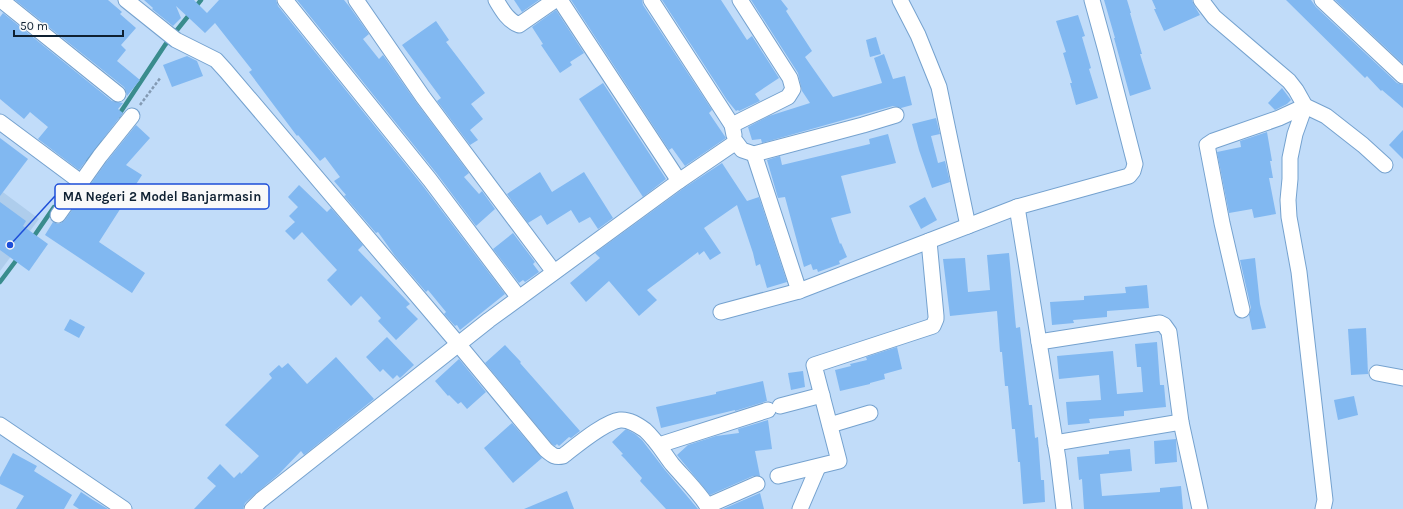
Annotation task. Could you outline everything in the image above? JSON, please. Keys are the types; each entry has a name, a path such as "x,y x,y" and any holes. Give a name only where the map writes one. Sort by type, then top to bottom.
{"street":[{"path":"1,0 118,94"},
{"path":"126,0 172,37 216,60 459,344 546,450 553,456 558,458 563,456 607,424 618,420 625,420 635,423 645,430 660,445 670,461 708,507 757,484"},
{"path":"285,0 430,180 519,298"},
{"path":"356,0 423,98 554,272"},
{"path":"496,0 508,18 519,25 556,0"},
{"path":"560,0 679,181"},
{"path":"651,0 732,125 736,142 742,150 754,154 896,115"},
{"path":"732,125 788,97 792,89 790,78 740,0"},
{"path":"900,0 918,35 939,87 968,226"},
{"path":"910,0 918,35"},
{"path":"721,312 799,291 1017,207 1128,176 1133,171 1135,164 1092,0"},
{"path":"1201,0 1214,17 1289,81 1296,90 1304,106 1326,116 1363,145 1385,165"},
{"path":"1322,0 1403,76"},
{"path":"1242,310 1222,223 1207,145 1218,139 1279,118 1304,106"},
{"path":"1304,106 1295,134 1290,158 1288,200 1289,217 1299,272 1325,500 1323,509"},
{"path":"58,215 76,179 100,156 132,116"},
{"path":"0,122 76,179"},
{"path":"252,509 261,500 519,298 679,181 736,142"},
{"path":"754,154 799,291"},
{"path":"1017,207 1055,443 1064,509"},
{"path":"778,476 839,461 814,365 933,326 936,316 929,241"},
{"path":"1039,342 1160,324 1164,325 1169,332 1182,422 1200,509"},
{"path":"1377,373 1403,378"},
{"path":"660,445 774,408 822,395"},
{"path":"830,425 870,413"},
{"path":"1055,443 1182,422"},
{"path":"2,430 124,509"},
{"path":"800,509 818,466"}],"path":[{"path":"132,116 161,77"}],"shaded area":[{"path":"0,190 39,219 0,271"}],"building":[{"path":"15,0 108,0 122,12 120,14 136,28 121,45 126,50 117,61 140,80 127,96 124,87"},
{"path":"144,0 194,0 207,13 219,0 276,0 278,6 423,186 505,294 460,330 457,325 455,326 444,314 446,312 428,290 426,292 395,256 378,232 376,233 344,196 346,195 334,181 340,177 325,157 320,161 298,135 297,136 249,72 252,70 215,23 205,33 176,6 181,18 173,26 152,9 153,8"},
{"path":"297,0 344,0 349,6 369,34 363,39 379,59 383,55 469,173 464,177 479,194 482,191 495,209 476,226 437,174"},
{"path":"514,0 539,0 522,12"},
{"path":"571,0 642,0 643,5 712,110 709,113 726,138 685,166 672,148 669,150"},
{"path":"662,0 721,0 747,40 752,36 779,78 755,94 760,101 736,111 727,100"},
{"path":"751,0 781,0 788,9 786,11 812,51 805,57 833,97 882,83 874,58 884,54 893,79 905,76 912,105 901,108 893,106 762,143 761,139 752,140 748,127 769,116 810,103 802,91 798,73"},
{"path":"1104,0 1127,0 1142,54 1140,54 1151,89 1130,96"},
{"path":"1152,0 1192,0 1200,15 1164,31 1154,9 1156,9"},
{"path":"1286,0 1311,0 1316,7 1397,83 1403,85 1403,108 1382,90 1381,91 1367,76 1365,78"},
{"path":"1335,0 1403,0 1403,64"},
{"path":"556,10 584,53 570,62 572,65 560,73 541,45 543,44 532,27"},
{"path":"3,13 112,101 123,103 118,109 123,113 79,170 38,139 48,127 30,112 24,119 0,99 0,17"},
{"path":"1078,15 1085,36 1082,37 1091,68 1089,69 1098,98 1076,105 1070,83 1072,83 1063,53 1066,52 1056,21"},
{"path":"436,21 449,40 446,42 485,93 471,104 483,119 470,130 478,140 470,145 437,101 441,98 402,45"},
{"path":"876,37 881,54 870,57 866,40"},
{"path":"187,56 197,61 203,76 172,87 163,65"},
{"path":"603,83 666,179 643,197 579,99"},
{"path":"1282,88 1291,100 1287,104 1275,110 1268,103"},
{"path":"936,118 940,134 931,136 938,163 945,161 950,182 932,188 912,124"},
{"path":"136,125 150,138 126,165 142,175 99,242 145,273 132,293 45,235 53,222 58,224 65,220 107,161"},
{"path":"1403,130 1403,159 1389,145"},
{"path":"1267,132 1272,161 1270,161 1273,178 1269,178 1276,214 1254,218 1252,209 1229,213 1217,152 1241,147 1240,141"},
{"path":"888,134 896,163 841,176 851,213 831,218 840,244 841,243 847,257 839,261 840,264 818,272 817,269 813,270 811,264 804,267 785,197 778,198 767,160 780,156 782,165 870,144 869,139"},
{"path":"0,138 28,159 0,196"},
{"path":"722,163 747,201 759,197 787,282 767,288 760,264 756,266 737,205 704,228 721,253 710,260 704,251 699,255 698,252 647,290 657,300 639,316 609,281 586,302 570,283 600,258 595,253 684,188"},
{"path":"540,172 552,192 584,172 613,218 598,229 590,217 579,223 571,210 547,225 541,215 528,223 507,194"},
{"path":"299,185 327,212 331,208 363,245 358,250 410,304 406,307 418,319 396,340 378,321 381,318 361,296 351,306 327,280 337,270 302,232 294,240 285,231 295,222 289,216 298,207 288,197"},
{"path":"925,197 937,220 921,229 909,206"},
{"path":"0,202 26,221 23,226 48,244 29,271 0,250"},
{"path":"513,233 535,262 533,264 539,272 525,282 523,280 519,283 493,249"},
{"path":"1009,253 1016,328 1020,327 1029,405 1032,405 1035,438 1038,437 1041,480 1044,480 1045,502 1023,504 1020,462 1018,462 1015,429 1012,429 1008,386 1005,386 1002,352 1000,352 997,311 950,316 943,259 965,258 968,292 990,290 987,255"},
{"path":"1255,258 1260,304 1266,328 1252,330 1249,315 1251,308 1240,260"},
{"path":"1147,285 1149,308 1107,311 1107,317 1073,320 1074,323 1052,325 1050,302 1084,300 1084,296 1126,293 1125,287"},
{"path":"70,319 85,327 79,338 64,330"},
{"path":"1366,328 1368,374 1351,375 1348,329"},
{"path":"387,337 414,365 400,378 397,375 393,379 383,369 380,372 366,357"},
{"path":"1157,342 1160,385 1164,385 1166,407 1124,411 1124,416 1089,419 1090,423 1068,425 1066,402 1101,400 1099,375 1059,379 1057,356 1113,351 1117,394 1143,392 1141,367 1137,367 1135,344"},
{"path":"505,345 580,431 571,438 569,437 559,446 557,444 555,446 552,444 485,363"},
{"path":"897,347 902,369 884,374 885,379 840,391 835,370 851,366 850,364 867,360 866,357"},
{"path":"336,357 374,399 304,455 301,451 279,474 245,503 243,509 194,509 216,486 207,478 220,464 234,478 240,472 241,474 259,456 225,425 272,378 269,374 279,365 282,368 288,363 307,384"},
{"path":"459,359 486,392 467,409 461,402 458,404 449,395 448,396 435,381"},
{"path":"803,371 805,387 791,390 788,373"},
{"path":"763,381 767,401 735,411 661,428 656,407 716,394 716,392"},
{"path":"1354,396 1358,415 1338,420 1334,400"},
{"path":"768,420 772,449 755,451 760,476 753,476 710,495 677,455 688,445 716,436 739,433 738,429"},
{"path":"512,423 542,458 513,483 484,448"},
{"path":"626,429 642,440 698,509 666,509 640,481 642,478 621,455 623,454 612,442"},
{"path":"1176,439 1177,462 1155,464 1154,441"},
{"path":"1130,449 1132,471 1100,474 1102,496 1160,492 1160,488 1181,486 1183,509 1084,509 1082,479 1079,480 1077,457 1109,454 1109,451"},
{"path":"13,453 37,466 34,471 72,495 64,509 16,509 24,496 0,484 0,477"},
{"path":"567,491 574,509 524,509"},
{"path":"81,492 108,509 79,509 73,505"},
{"path":"760,493 764,509 723,509"}],"waterway":[{"path":"118,116 165,45 201,0"},
{"path":"88,161 100,142"},
{"path":"32,239 54,207"},
{"path":"0,282 18,258"}],"place":[{"name":"MA Negeri 2 Model Banjarmasin","path":"10,245"}]}
